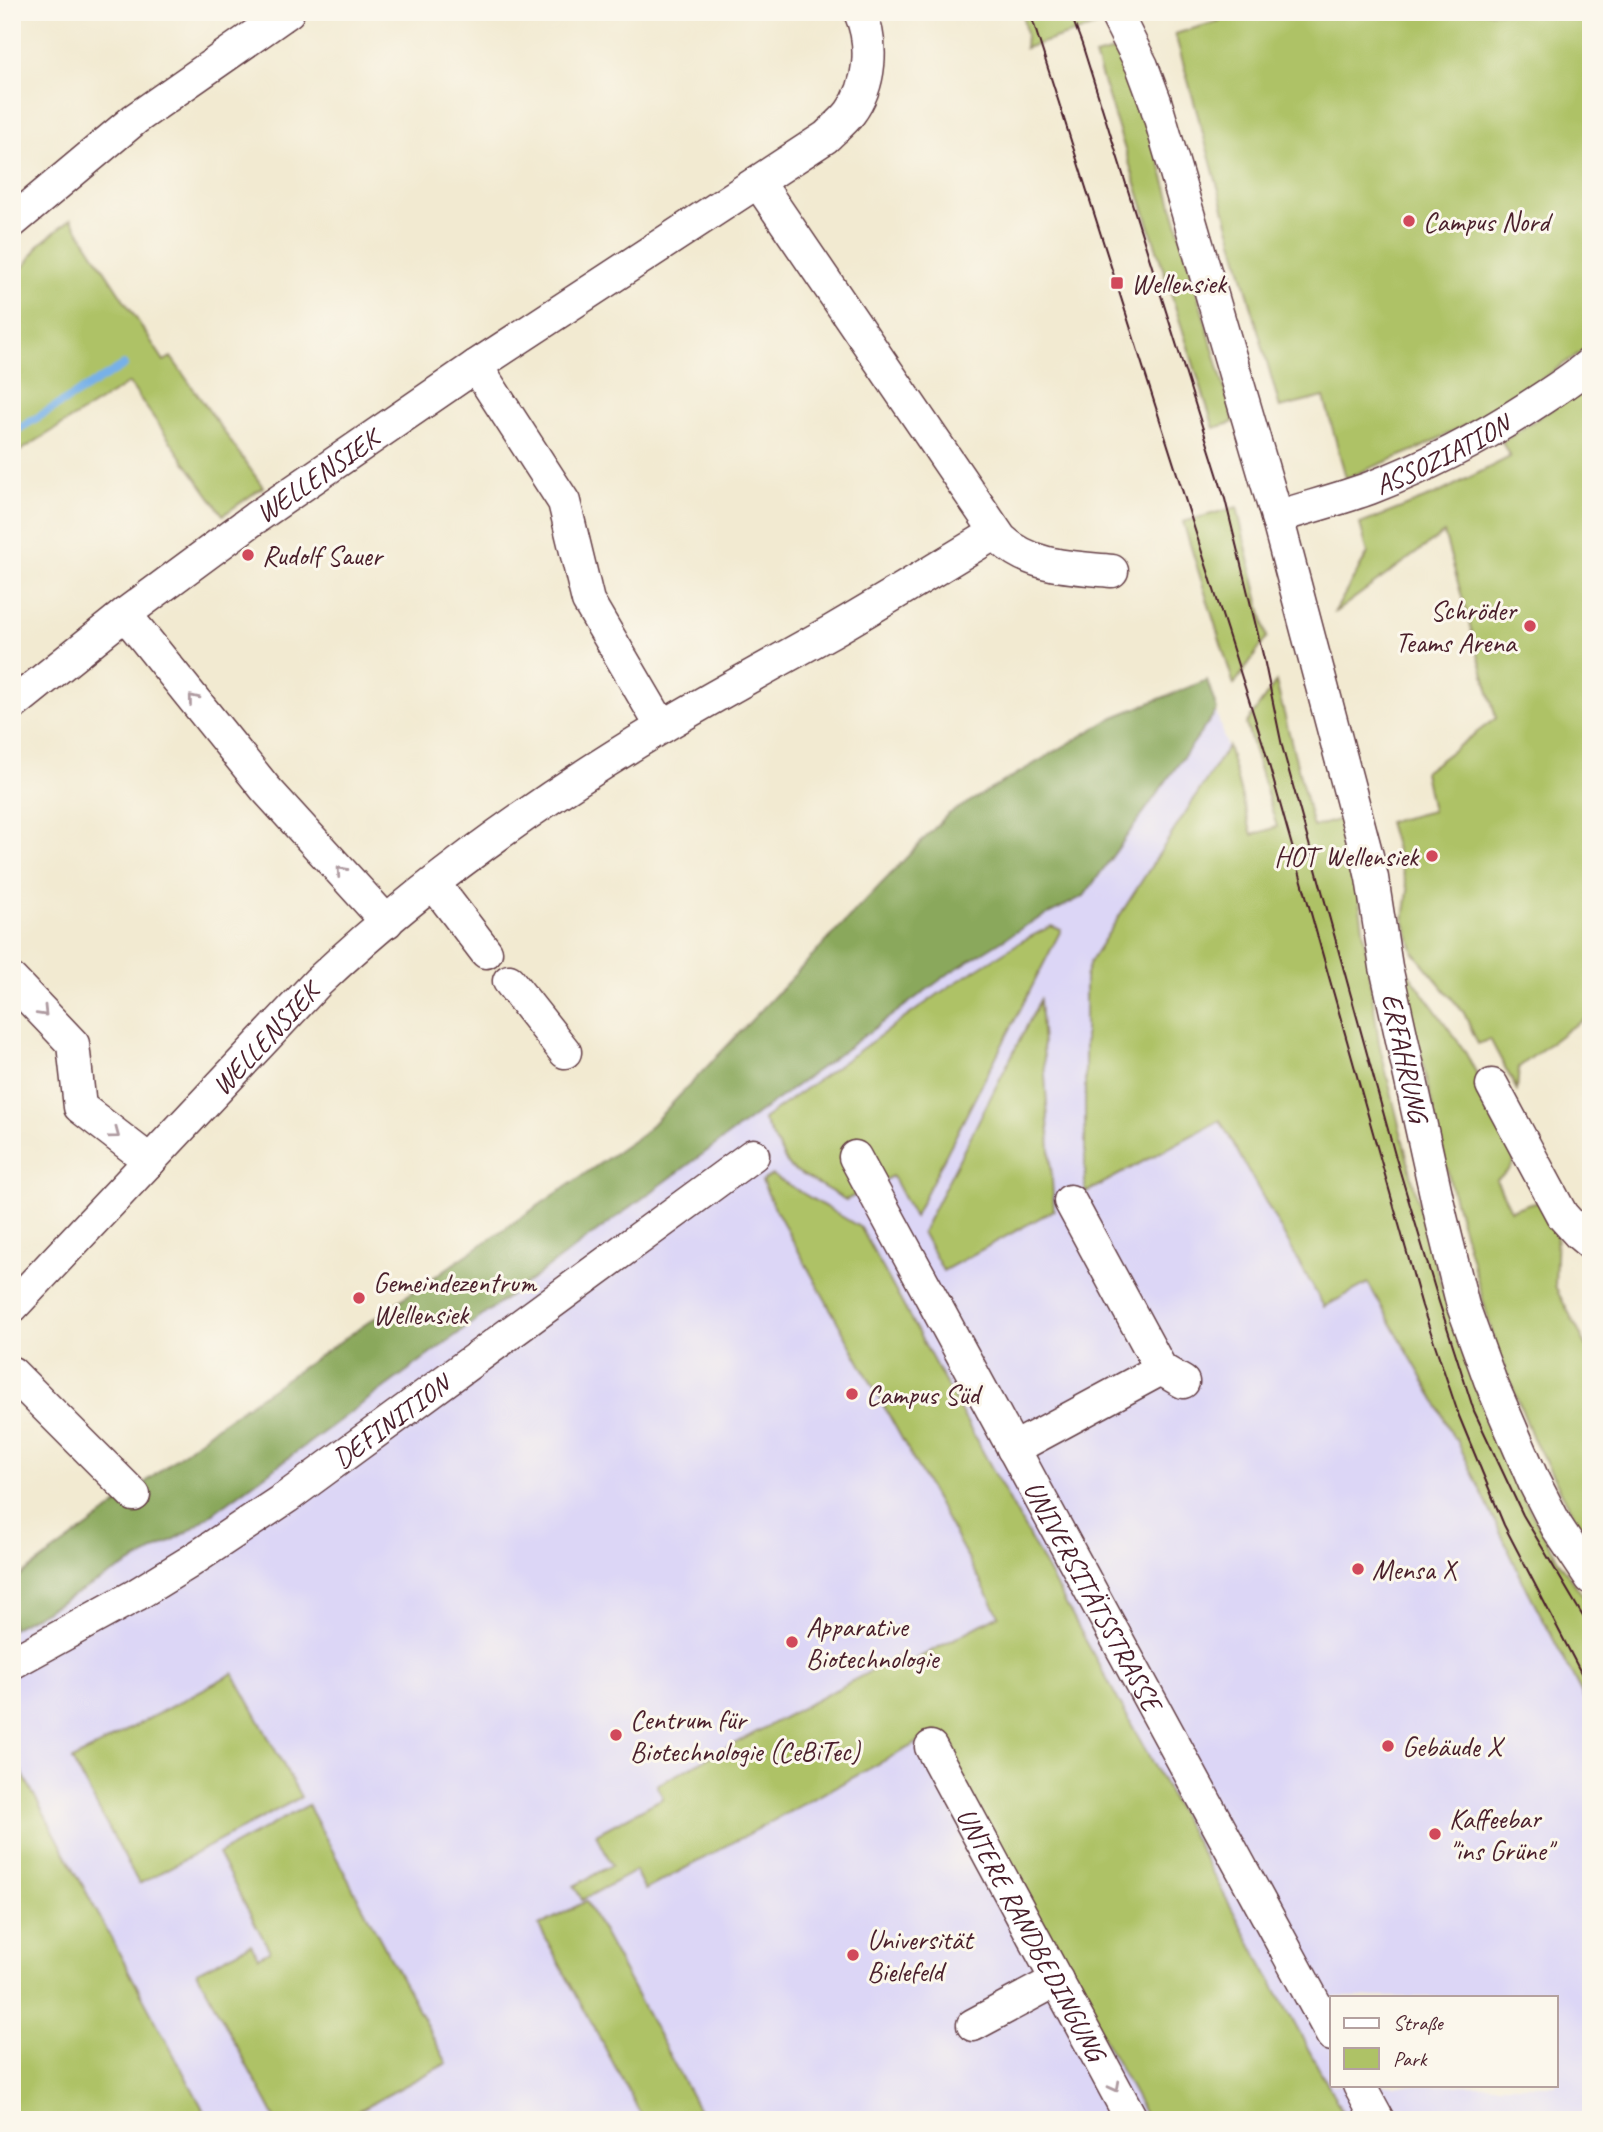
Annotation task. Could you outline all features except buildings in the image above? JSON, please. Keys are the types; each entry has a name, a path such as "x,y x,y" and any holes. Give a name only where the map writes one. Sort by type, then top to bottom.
{"street":[{"path":"12,222 135,119 288,12"},
{"name":"WELLENSIEK","path":"12,705 125,614 255,518 476,366 826,136 849,114 859,97 867,72 868,30 860,12"},
{"name":"ERFAHRUNG","path":"1115,12 1142,66 1155,101 1277,517 1370,867 1386,967 1441,1217 1464,1306 1499,1404 1534,1482 1557,1527 1591,1578"},
{"path":"758,182 995,533 1009,547 1038,562 1112,571"},
{"name":"ASSOZIATION","path":"1277,517 1372,487 1448,453 1521,412 1591,363"},
{"path":"476,366 564,502 588,601 662,727"},
{"name":"WELLENSIEK","path":"12,1307 318,982 433,884 519,820 662,727 834,630 995,533"},
{"path":"125,614 265,788 387,922"},
{"path":"433,884 486,952"},
{"path":"12,980 73,1044 80,1107 150,1161"},
{"path":"509,981 565,1052"},
{"path":"1492,1085 1529,1178 1578,1234 1591,1244"},
{"name":"DEFINITION","path":"12,1663 136,1595 287,1497 753,1155"},
{"name":"UNIVERSITÄTSSTRASSE","path":"855,1157 1330,2031"},
{"path":"1013,1449 1172,1376 1070,1201"},
{"path":"12,1373 134,1495"},
{"name":"UNTERE RANDBEDINGUNG","path":"931,1747 1132,2120"},
{"path":"973,2025 1057,1980"},
{"path":"1360,2086 1378,2120"}],"shaded area":[{"name":"Campus Süd","path":"1207,680 1252,835 1569,1671 1591,1711 1591,2120 12,2120 12,1582 105,1514 217,1426 643,1134 947,815 1114,717"}],"green space":[{"path":"1022,12 1095,12 1103,24 1025,48 1026,34"},
{"name":"Campus Nord","path":"1217,12 1591,12 1591,342 1581,352 1501,407 1420,448 1346,478 1324,397 1280,408 1175,34 1219,21"},
{"path":"1117,50 1144,107 1234,422 1214,428 1095,56"},
{"path":"71,219 164,361 171,357 263,487 223,515 129,383 12,456 12,278 40,244"},
{"path":"1591,383 1591,1016 1570,1028 1519,1067 1517,1090 1490,1039 1478,1044 1464,1013 1414,953 1404,920 1408,891 1388,822 1432,811 1424,772 1496,718 1444,533 1334,613 1368,553 1360,524 1437,494 1510,457 1502,442"},
{"path":"1237,507 1267,637 1234,685 1183,522"},
{"path":"1207,680 1217,710 1084,896 1030,923 951,972 186,1533 12,1629 12,1582 105,1514 217,1426 643,1134 947,815 1114,717"},
{"path":"1276,682 1313,827 1345,818 1379,1043 1421,1214 1466,1363 1503,1459 1560,1563 1591,1607 1591,1711 1523,1581 1456,1438 1454,1439 1435,1400 1368,1283 1324,1307 1220,1120 1085,1193 1085,978 1090,962 1228,746 1252,835 1277,827 1246,724"},
{"path":"1051,926 1061,930 914,1217 892,1176 846,1200 789,1167 763,1119 947,988"},
{"path":"1400,961 1464,1050 1513,1141 1513,1164 1496,1180 1511,1210 1541,1202 1557,1228 1555,1287 1591,1354 1591,1540 1573,1514 1533,1438 1495,1343 1452,1190"},
{"path":"1040,1000 1054,1210 943,1271 922,1232"},
{"path":"772,1175 861,1228 1347,2120 1148,2120 937,1732 645,1890 635,1871 582,1900 574,1886 612,1865 596,1834 663,1798 657,1785 901,1655 907,1664 999,1615 772,1203 762,1181"},
{"path":"233,1673 301,1797 139,1884 72,1760"},
{"path":"12,1754 209,2120 12,2120"},
{"path":"308,1805 447,2063 341,2120 276,2120 197,1972 251,1944 258,1957 270,1951 218,1854"},
{"path":"586,1901 699,2110 680,2120 644,2120 539,1926"}],"waterway":[{"path":"12,433 124,365"}],"tram line":[{"path":"1030,12 1264,747 1422,1306 1459,1416 1504,1525 1591,1692"},
{"path":"1070,12 1225,499 1282,746 1395,1155 1474,1411 1523,1515 1591,1630"}],"place":[{"name":"Campus Nord","path":"1409,221"},
{"name":"Wellensiek","path":"1117,283"},
{"name":"Rudolf Sauer","path":"248,555"},
{"name":"Schröder Teams Arena","path":"1530,626"},
{"name":"HOT Wellensiek","path":"1432,856"},
{"name":"Gemeindezentrum Wellensiek","path":"359,1298"},
{"name":"Campus Süd","path":"852,1394"},
{"name":"Mensa X","path":"1358,1569"},
{"name":"Apparative Biotechnologie","path":"792,1642"},
{"name":"Centrum für Biotechnologie (CeBiTec)","path":"616,1735"},
{"name":"Gebäude X","path":"1388,1746"},
{"name":"Kaffeebar \"ins Grüne\"","path":"1435,1834"},
{"name":"Universität Bielefeld","path":"853,1955"}]}
